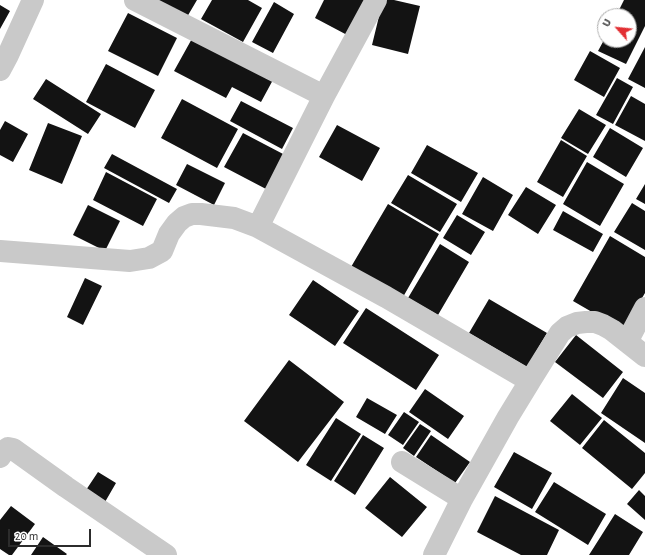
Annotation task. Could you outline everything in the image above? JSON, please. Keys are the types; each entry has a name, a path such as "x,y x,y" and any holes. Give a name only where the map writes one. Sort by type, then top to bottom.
{"street":[{"path":"0,70 33,0"},
{"path":"135,0 324,96"},
{"path":"258,227 324,96 376,0"},
{"path":"0,251 130,261 149,258 162,251 168,234 184,217 192,214 201,214 234,218 258,227 386,297 530,381"},
{"path":"627,342 645,308"},
{"path":"434,555 462,499 508,417 560,333 567,327 586,322 595,322 612,330 645,356"},
{"path":"0,457 8,448 13,449 166,555"},
{"path":"402,462 462,499"}],"building":[{"path":"156,0 197,0 187,17"},
{"path":"212,0 248,0 262,8 243,42 201,19"},
{"path":"324,0 369,0 349,36 315,18"},
{"path":"383,0 394,0 420,6 408,54 372,45"},
{"path":"624,0 645,0 645,26 637,42 637,8 620,8"},
{"path":"274,2 294,14 273,53 252,42"},
{"path":"0,5 10,11 0,29"},
{"path":"128,13 177,38 158,76 108,51"},
{"path":"194,35 274,78 261,102 232,87 226,98 174,71"},
{"path":"645,47 645,88 628,79"},
{"path":"600,48 634,48 626,64 598,51"},
{"path":"590,51 620,68 604,97 574,80"},
{"path":"106,64 155,90 135,128 86,102"},
{"path":"617,78 633,87 613,124 596,115"},
{"path":"46,79 101,114 88,134 33,99"},
{"path":"631,96 645,104 645,141 615,125"},
{"path":"182,99 238,129 217,168 161,138"},
{"path":"241,101 293,128 282,149 230,121"},
{"path":"579,109 606,125 588,154 561,138"},
{"path":"5,121 28,134 13,162 0,155 0,130"},
{"path":"48,123 82,136 62,184 29,170"},
{"path":"337,125 380,148 362,181 319,157"},
{"path":"610,128 643,148 626,177 593,157"},
{"path":"243,133 285,155 266,189 224,167"},
{"path":"561,140 587,156 563,197 537,182"},
{"path":"427,145 478,173 461,202 411,173"},
{"path":"112,154 177,189 169,203 104,168"},
{"path":"587,162 624,184 600,226 563,204"},
{"path":"187,164 225,183 214,205 176,185"},
{"path":"106,172 157,199 143,226 93,200"},
{"path":"408,175 457,204 440,232 391,203"},
{"path":"483,177 513,195 493,231 462,214"},
{"path":"645,184 645,204 636,199"},
{"path":"526,187 556,205 538,234 508,215"},
{"path":"632,203 645,211 645,250 614,232"},
{"path":"388,204 439,234 403,297 351,267"},
{"path":"88,205 120,221 105,251 73,235"},
{"path":"563,211 603,234 593,252 553,230"},
{"path":"457,215 485,232 471,255 443,238"},
{"path":"610,236 645,257 645,293 623,330 573,301"},
{"path":"440,244 469,262 438,315 408,298"},
{"path":"85,278 102,286 83,325 67,317"},
{"path":"313,280 359,311 335,346 289,315"},
{"path":"489,299 547,333 527,367 469,333"},
{"path":"366,308 439,355 416,390 343,343"},
{"path":"576,335 623,372 603,398 555,362"},
{"path":"289,360 344,402 298,462 244,421"},
{"path":"623,378 645,393 645,443 601,413"},
{"path":"425,389 464,416 448,439 409,412"},
{"path":"572,394 602,418 580,445 550,421"},
{"path":"367,398 397,415 385,434 356,417"},
{"path":"404,412 419,422 403,445 388,435"},
{"path":"336,418 361,434 331,481 306,465"},
{"path":"604,420 645,453 645,473 632,489 582,448"},
{"path":"420,424 431,431 414,456 403,448"},
{"path":"363,435 384,448 355,495 334,481"},
{"path":"431,435 470,462 455,483 416,457"},
{"path":"514,452 552,473 532,509 494,487"},
{"path":"98,472 116,483 105,502 86,490"},
{"path":"390,477 427,507 402,537 365,508"},
{"path":"554,482 606,514 588,545 535,512"},
{"path":"639,490 645,496 645,520 627,504"},
{"path":"495,496 559,530 547,555 521,555 477,532"},
{"path":"11,506 35,524 12,555 9,555 0,549 0,520"},
{"path":"615,514 643,532 629,555 589,555"},
{"path":"43,537 67,554 31,555"}]}
